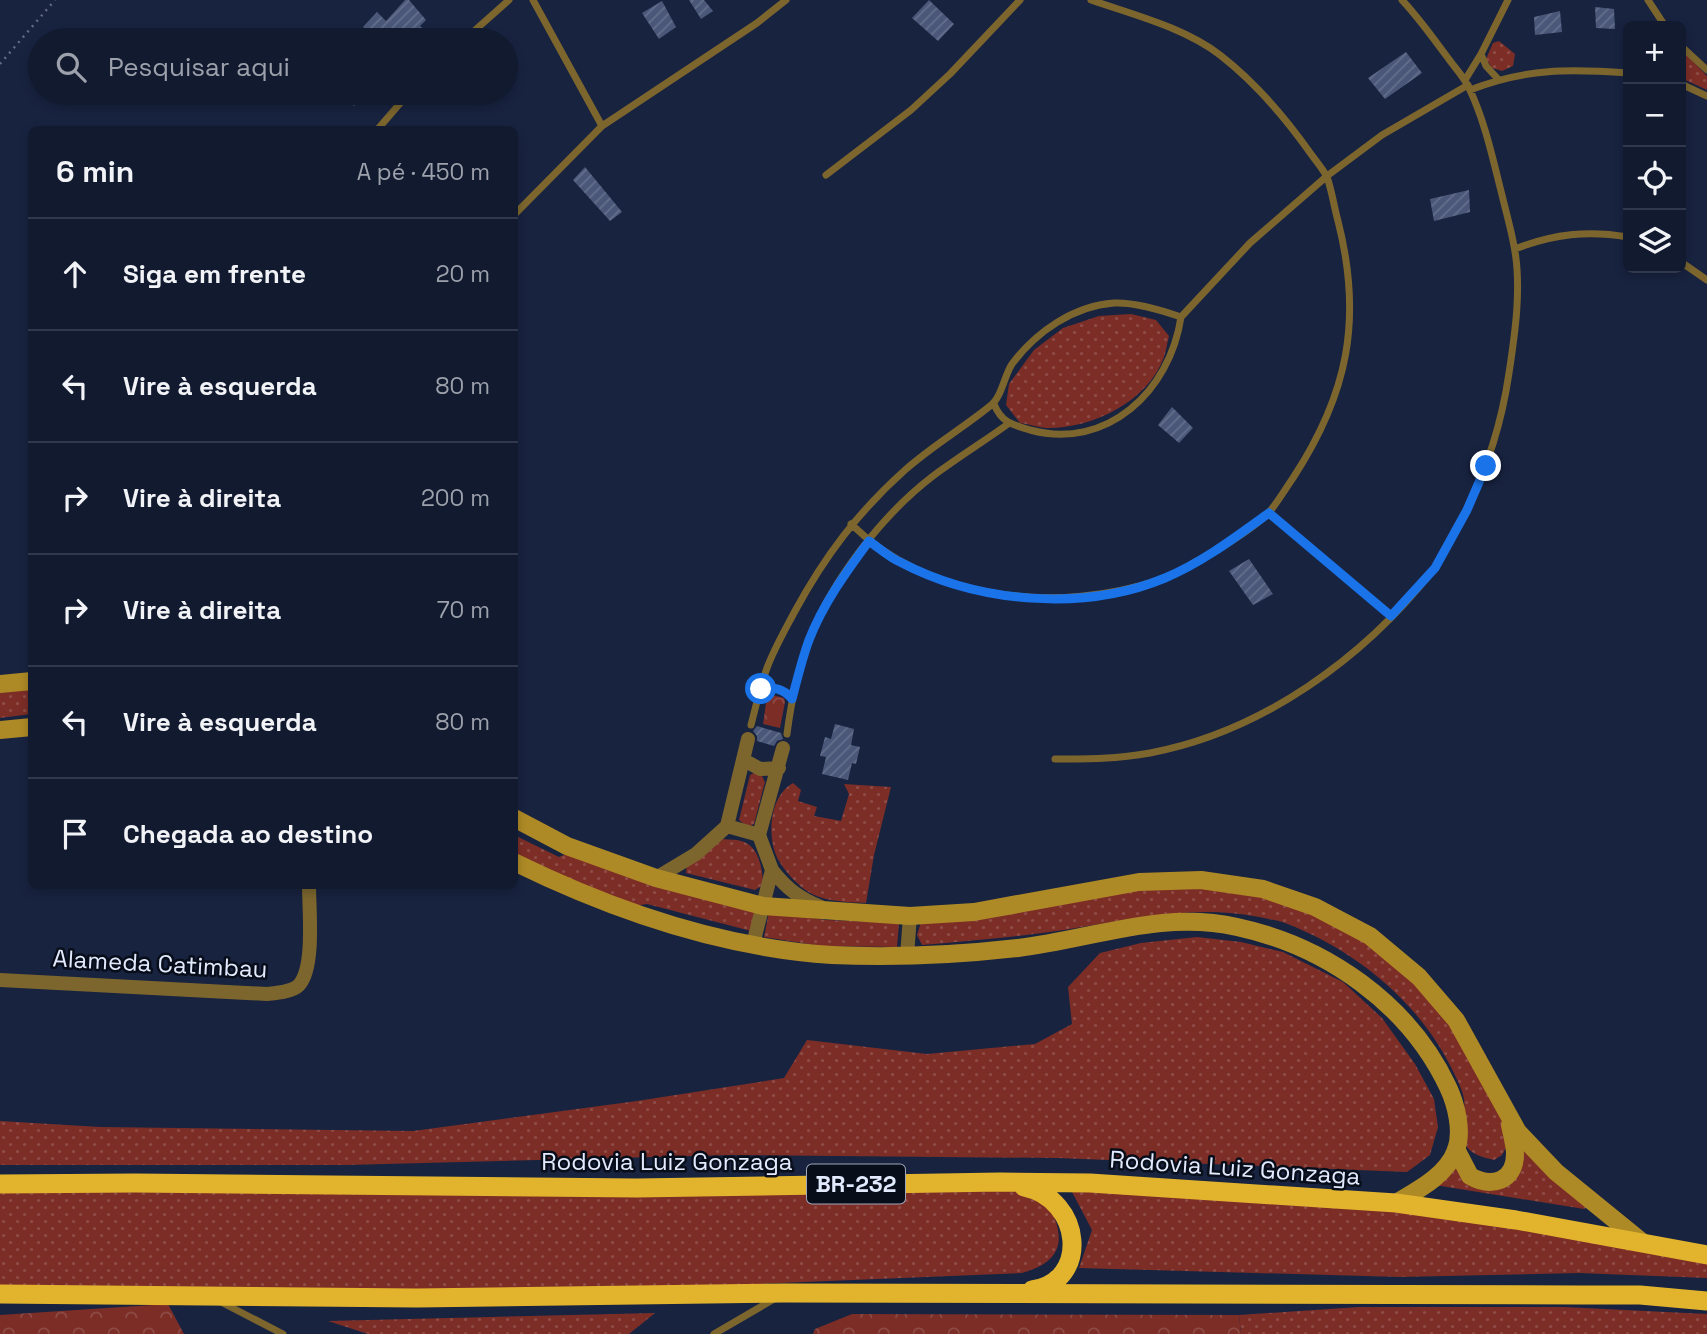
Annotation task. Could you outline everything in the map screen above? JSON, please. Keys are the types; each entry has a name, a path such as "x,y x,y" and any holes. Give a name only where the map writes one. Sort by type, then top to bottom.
{"highway":[{"name":"Rodovia Luiz Gonzaga","path":"0,1184 637,1188 1000,1182 1115,1184 1396,1203 1642,1242 1707,1255"},
{"path":"996,1293 1040,1289 1051,1284 1063,1271 1070,1256 1072,1239 1069,1222 1061,1208 1048,1196 1033,1189 1000,1182"},
{"path":"0,1294 444,1298 784,1293 1628,1295 1707,1301"}],"main road":[{"path":"0,684 28,681"},
{"path":"0,730 28,727"},
{"path":"518,820 567,846 656,877 763,906 910,916 974,912 1139,882 1201,880 1263,889 1315,907 1370,936 1419,977 1456,1020 1518,1132 1556,1172 1642,1242"},
{"path":"518,864 642,915 753,944 831,955 956,955 1051,944 1157,922 1187,921 1236,926 1299,947 1353,976 1402,1017 1436,1063 1451,1094 1456,1111 1456,1149 1470,1176 1489,1184 1500,1181 1507,1175 1514,1164 1515,1152 1509,1118"},
{"path":"1396,1203 1426,1186 1445,1167 1456,1149"}],"street":[{"path":"656,877 696,854 727,827 749,732"},
{"path":"785,741 760,835 772,870 786,888 796,897 833,912"},
{"path":"744,760 760,769 779,768"},
{"path":"727,827 760,835"},
{"path":"753,944 772,870"},
{"name":"Alameda Catimbau","path":"0,980 267,994 283,992 298,986 306,974 309,958 309,889"},
{"path":"907,956 910,916"}],"lane":[{"path":"478,28 509,0"},
{"path":"533,0 602,126"},
{"path":"518,211 602,126 757,23 786,0"},
{"path":"826,175 911,110 950,74 1020,0"},
{"path":"851,524 869,541 898,561 928,575 970,588 1017,597 1096,596 1165,578 1219,549 1269,513 1319,436 1331,411 1350,335 1347,254 1326,176 1265,94 1219,54 1180,32 1091,0"},
{"path":"1055,759 1105,760 1191,743 1279,704 1317,682 1343,662 1391,616 1435,568 1467,510 1493,448 1505,400 1517,309 1515,249 1493,159 1468,85 1415,13 1402,0"},
{"path":"1468,85 1508,0"},
{"path":"1647,0 1662,21"},
{"path":"1686,51 1707,71"},
{"path":"1481,54 1486,66 1497,79"},
{"path":"994,404 1007,424 1047,435 1072,435 1125,414 1146,396 1161,376 1178,339 1181,317 1250,243 1326,176 1382,135 1468,85 1533,72 1586,70 1623,73"},
{"path":"1686,86 1707,96"},
{"path":"380,126 399,105"},
{"path":"1515,249 1539,239 1568,234 1602,233 1623,236"},
{"path":"1686,265 1707,280"},
{"path":"749,732 776,648 817,571 851,524 905,471 936,445 994,404 1010,367 1025,348 1057,322 1091,308 1115,303 1149,308 1181,317"},
{"path":"785,741 792,699 809,641 846,571 898,508 932,477 1007,424"},
{"path":"1269,513 1391,616"},
{"path":"761,689 787,692 792,699"},
{"path":"714,1334 784,1293"},
{"path":"211,1297 284,1334"}],"path":[{"path":"31,28 55,0"},
{"path":"0,64 28,31"}],"green space":[{"path":"1499,41 1515,54 1513,66 1502,71 1492,68 1486,59 1493,43"},
{"path":"1686,54 1707,76 1707,90 1686,80"},
{"path":"1131,314 1156,320 1169,336 1164,357 1145,387 1116,410 1081,424 1046,428 1020,423 1006,405 1009,384 1034,350 1063,328 1099,316"},
{"path":"28,689 28,714 0,718 0,693"},
{"path":"767,696 784,698 785,702 780,728 763,724"},
{"path":"756,772 761,774 765,782 754,824 748,827 739,820 750,775"},
{"path":"793,783 801,790 798,801 817,807 814,816 841,821 849,794 844,784 891,787 874,855 866,903 818,897 794,880 779,861 772,841 772,819 779,798"},
{"path":"518,837 559,857 566,854 757,911 751,931 647,904 633,906 518,856"},
{"path":"723,839 739,840 752,847 761,866 763,885 755,890 686,873 687,864 700,858"},
{"path":"1197,884 1261,893 1373,939 1454,1024 1500,1103 1509,1142 1502,1155 1494,1160 1480,1156 1466,1145 1463,1138 1464,1099 1456,1077 1431,1034 1396,993 1355,960 1309,933 1285,923 1234,913 1210,912 1162,915 1029,935 922,945 917,935 921,922 1131,890"},
{"path":"769,912 826,920 899,923 897,947 821,946 764,937"},
{"path":"1197,937 1241,942 1283,952 1343,982 1382,1018 1415,1064 1434,1099 1438,1127 1430,1155 1407,1172 1058,1158 732,1155 347,1165 0,1165 0,1121 100,1127 413,1131 784,1078 807,1040 927,1054 1035,1044 1072,1024 1068,987 1100,953 1141,943"},
{"path":"1518,1132 1590,1205 1584,1209 1435,1185 1455,1157 1499,1187"},
{"path":"0,1184 1017,1189 1047,1201 1059,1236 1058,1246 1047,1262 1022,1273 417,1298 0,1293"},
{"path":"1071,1190 1259,1193 1533,1229 1707,1263 1707,1278 1579,1273 1400,1277 1079,1268 1092,1230"},
{"path":"168,1304 184,1334 0,1334 0,1315"},
{"path":"1359,1307 1564,1307 1707,1314 1707,1334 1241,1334 1239,1315"},
{"path":"655,1313 629,1334 368,1334 328,1321"},
{"path":"852,1314 1239,1315 1241,1334 813,1334 815,1329"}],"building":[{"path":"405,0 409,0 426,20 420,26 423,28 363,27 377,12 386,21"},
{"path":"689,0 704,0 713,11 701,19"},
{"path":"929,0 954,24 938,41 912,18"},
{"path":"662,1 676,27 659,39 642,13"},
{"path":"1595,7 1614,9 1615,29 1596,28"},
{"path":"1560,11 1562,32 1535,35 1534,17"},
{"path":"1406,52 1422,73 1385,99 1368,78"},
{"path":"585,167 622,212 610,221 573,180"},
{"path":"1469,190 1470,212 1434,221 1430,199"},
{"path":"1172,407 1193,428 1179,443 1158,425"},
{"path":"1249,559 1273,594 1253,605 1229,571"},
{"path":"835,724 854,729 851,745 860,747 848,780 822,774 826,757 820,756 825,737 831,739"},
{"path":"757,726 781,733 783,739 777,741 774,746 757,741 753,731"}],"route":[{"path":"761,689 787,692 792,699 809,641 827,603 846,571 869,541 898,561 928,575 970,588 1017,597 1072,598 1096,596 1165,578 1219,549 1269,513 1391,616 1435,568 1467,510 1486,466"}]}
